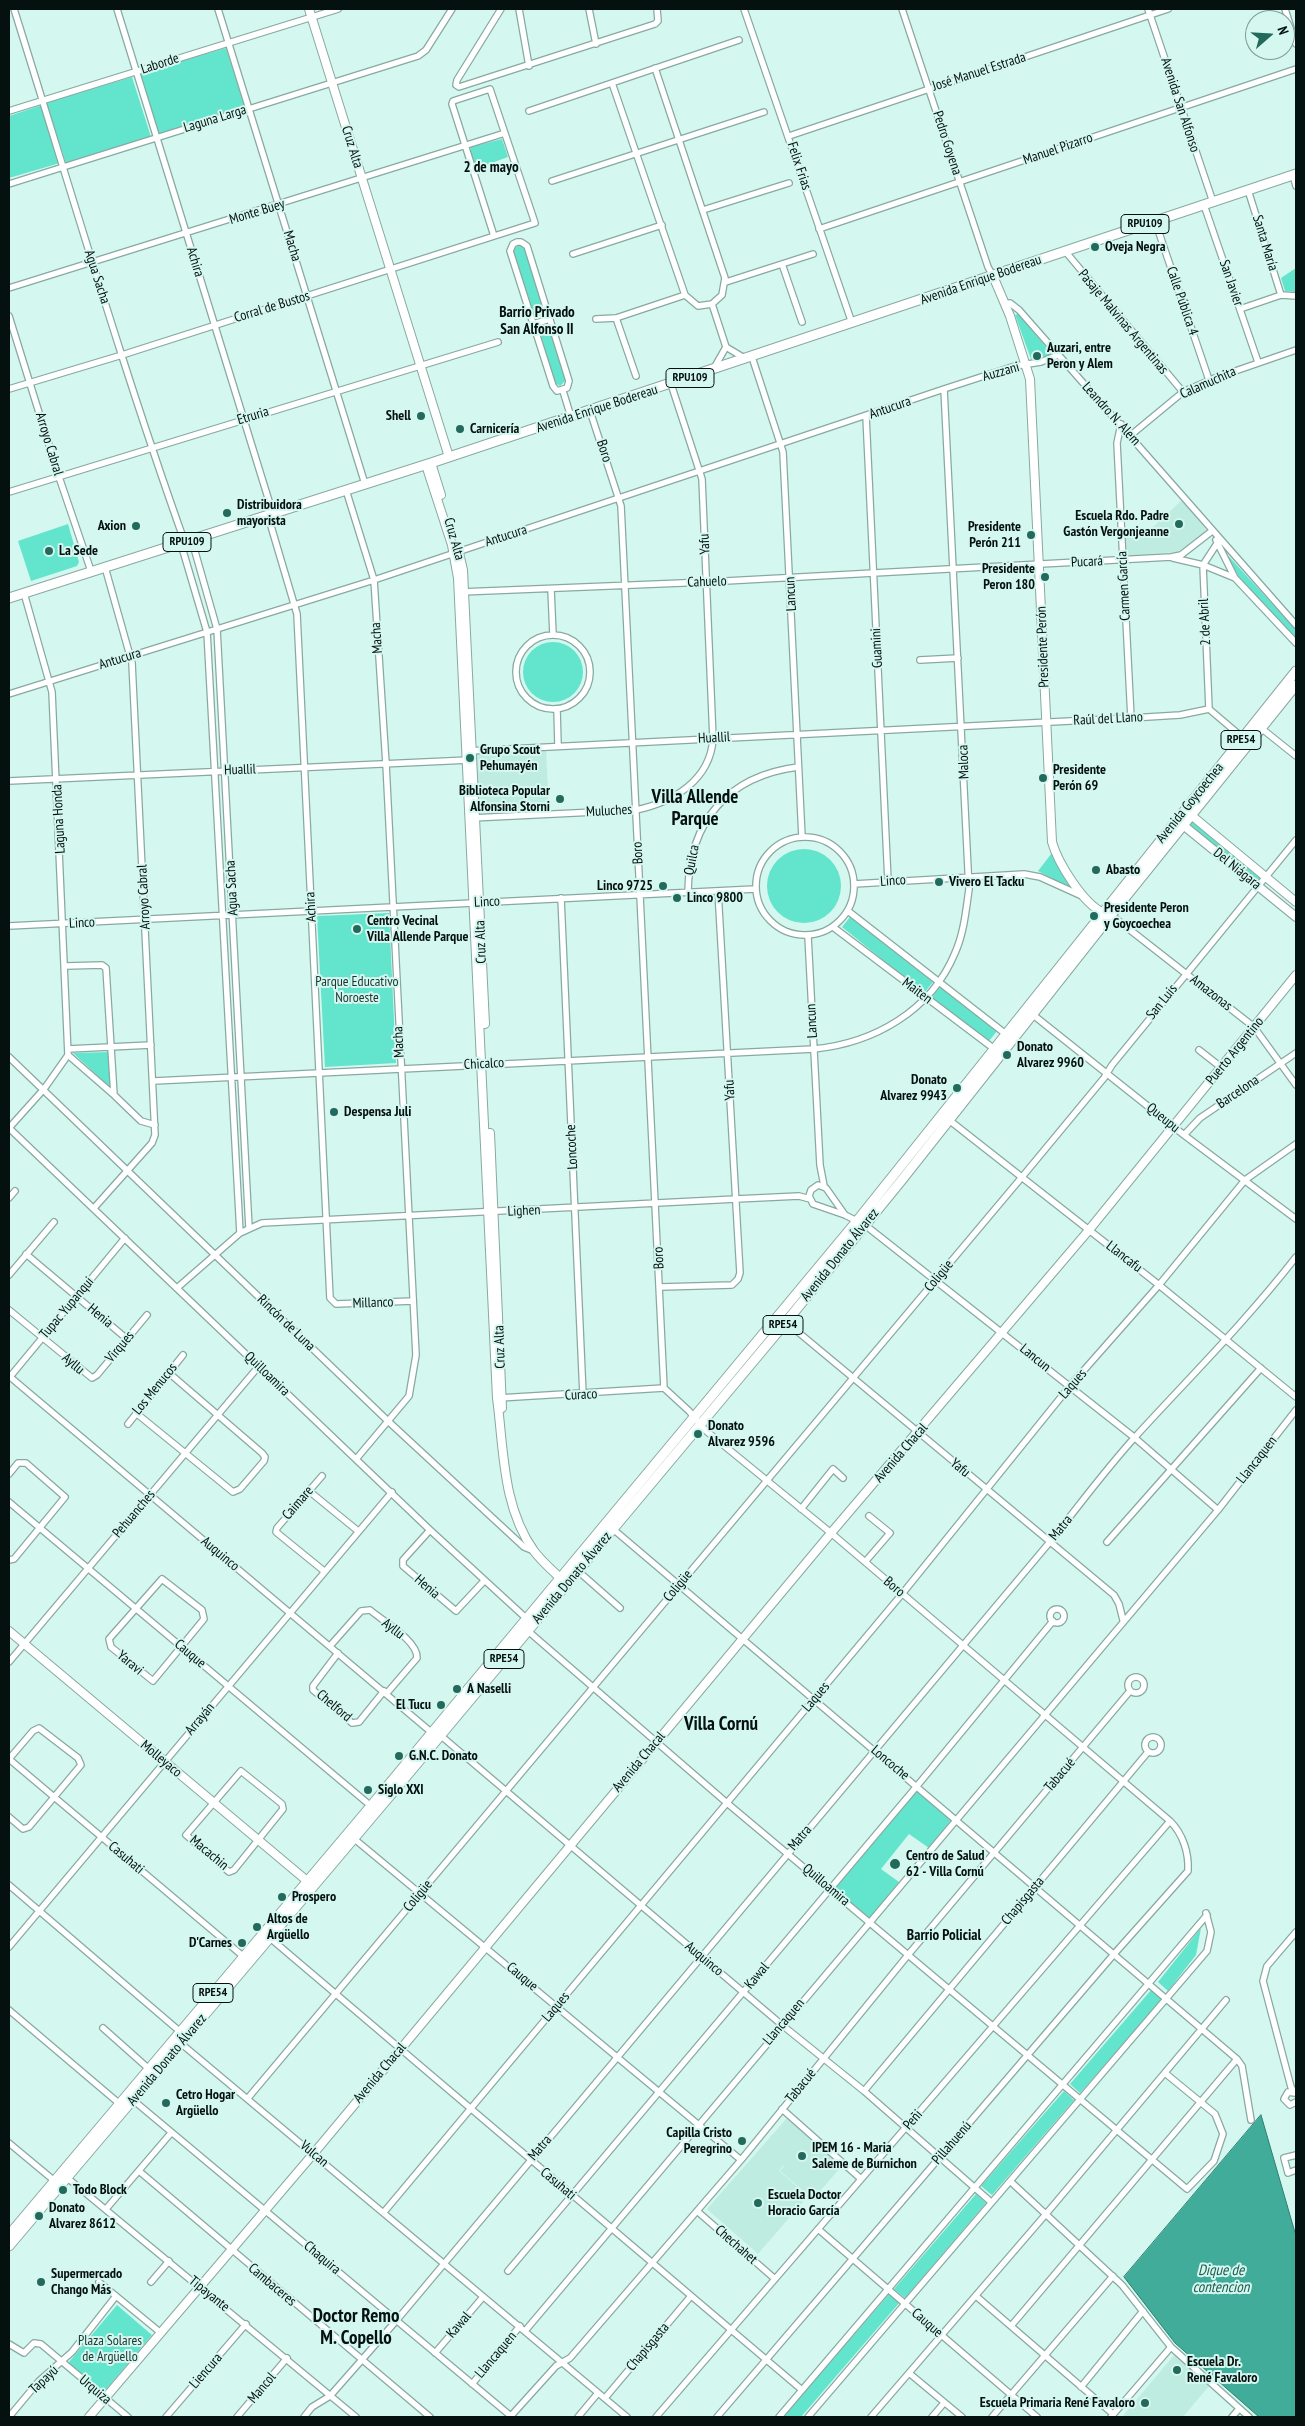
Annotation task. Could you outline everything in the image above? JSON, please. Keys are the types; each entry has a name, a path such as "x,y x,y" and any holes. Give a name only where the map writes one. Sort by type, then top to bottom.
{"main road":[{"name":"Cruz Alta","path":"310,13 449,457"},
{"name":"Avenida Enrique Bodereau","path":"9,598 590,411 1294,175"},
{"name":"Presidente Perón","path":"993,276 1006,304 1027,364 1030,379 1052,842 1082,896 1095,908 1106,914"},
{"name":"Cruz Alta","path":"428,464 456,553 461,592 501,1425 508,1489 523,1530 534,1551"},
{"name":"Avenida Goycoechea","path":"1184,818 1242,737 1296,671"},
{"name":"Avenida Goycoechea","path":"1106,914 1296,685"},
{"name":"Del Niágara","path":"1184,818 1296,902"},
{"name":"Del Niágara","path":"1184,818 1258,886 1296,917"},
{"name":"Avenida Donato Álvarez","path":"1009,1037 1032,1014 1106,914"},
{"name":"Avenida Donato Álvarez","path":"9,2246 19,2229 122,2106 149,2069 244,1957 351,1836 527,1619 564,1581 578,1571 786,1322 861,1223 1106,914"},
{"name":"Puerto Argentino","path":"1175,1127 1296,975"},
{"name":"Avenida Donato Álvarez","path":"351,1836 371,1806 528,1631 564,1581 695,1417 949,1120 998,1051"},
{"name":"Avenida Chacal","path":"89,2417 314,2153 570,1844 1175,1127"},
{"name":"Rincón de Luna","path":"534,1551 564,1581"},
{"name":"Molleyaco","path":"9,1631 310,1884"},
{"name":"Avenida Donato Álvarez","path":"122,2106 133,2100 182,2043 270,1938 310,1884"},
{"name":"Avenida Donato Álvarez","path":"9,2235 19,2229"}],"street":[{"name":"Agua Sacha","path":"14,9 151,448 217,629 249,1228"},
{"name":"Achira","path":"117,9 243,418 295,605 330,1298 333,1302"},
{"name":"Macha","path":"218,9 365,484"},
{"name":"Laborde","path":"9,111 136,72 310,13 338,9"},
{"name":"Laguna Larga","path":"9,184 421,54 452,9"},
{"path":"501,9 456,84 462,88 654,24 658,21 657,9"},
{"path":"519,9 529,66"},
{"path":"589,9 596,44"},
{"name":"Felix Frias","path":"746,9 852,323"},
{"name":"Pedro Goyena","path":"902,9 988,267 993,276"},
{"name":"José Manuel Estrada","path":"789,136 1149,12 1168,9"},
{"path":"1285,9 1296,44"},
{"name":"Avenida San Alfonso","path":"1149,12 1181,107 1208,204"},
{"path":"529,111 739,40"},
{"path":"612,83 686,295 698,306 712,304 722,295 726,282 655,68"},
{"name":"Manuel Pizarro","path":"820,229 1296,69"},
{"path":"494,236 452,104 453,101 492,89 504,133"},
{"path":"552,181 764,112"},
{"name":"Monte Buey","path":"9,288 504,133"},
{"name":"Corral de Bustos","path":"9,389 308,297 536,223 504,133"},
{"path":"1294,175 1296,186"},
{"path":"703,210 789,183"},
{"name":"Santa María","path":"1248,190 1281,295"},
{"name":"San Javier","path":"1208,204 1258,362"},
{"name":"Calle Pública 4","path":"1155,221 1209,380"},
{"path":"573,254 662,226"},
{"path":"517,242 527,246 550,319 569,381 567,388 563,391 557,391 553,386 510,251 513,244 517,242"},
{"name":"Pasaje Malvinas Argentinas","path":"1064,251 1183,392"},
{"path":"726,282 814,254"},
{"path":"782,264 802,322"},
{"path":"596,318 616,318 686,295"},
{"path":"1240,309 1281,295 1296,296"},
{"path":"712,304 726,347 749,358"},
{"name":"Leandro N. Alem","path":"1006,304 1010,304 1019,310 1131,435 1212,531 1235,578 1296,643"},
{"name":"Arroyo Cabral","path":"9,316 59,477 91,571"},
{"path":"616,318 636,376"},
{"path":"533,324 550,319"},
{"name":"Etruria","path":"9,492 243,418 337,392 498,342"},
{"path":"713,370 726,347"},
{"name":"Calamuchita","path":"1131,435 1183,392 1209,380 1296,350"},
{"name":"Auzzani","path":"944,389 1027,364 1041,362 1058,355"},
{"name":"Lancun","path":"749,358 781,443 790,578 802,837"},
{"name":"Yafu","path":"671,384 700,472 707,582 713,738"},
{"name":"Antucura","path":"9,694 374,580 944,389"},
{"name":"Maloca","path":"814,1049 854,1042 882,1031 909,1012 925,997 938,982 951,961 959,942 968,901 969,876 962,725 944,389"},
{"path":"563,391 571,417"},
{"name":"Boro","path":"590,411 620,499 626,585 632,742 661,1287 664,1388 701,1425 766,1482 831,1533 1170,1821 1181,1834 1188,1872"},
{"name":"Guamini","path":"866,416 888,881"},
{"name":"Carmen García","path":"1121,424 1117,443 1131,718"},
{"name":"Macha","path":"346,490 374,580 386,764 416,1355 412,1385 406,1400 357,1458"},
{"name":"Pucará","path":"954,569 1171,557 1180,554 1212,531"},
{"path":"1203,565 1218,541"},
{"name":"Leandro N. Alem","path":"1218,541 1296,625"},
{"name":"Agua Sacha","path":"186,542 207,632 240,1233"},
{"name":"Leandro N. Alem","path":"1171,557 1203,565 1235,578"},
{"name":"2 de Abril","path":"1203,565 1209,709"},
{"name":"Arroyo Cabral","path":"94,1208 152,1143 155,1125 131,656 105,567"},
{"name":"Cahuelo","path":"461,592 954,569"},
{"path":"551,589 553,636"},
{"name":"Laguna Honda","path":"24,593 50,681 64,924 68,1052"},
{"path":"553,636 566,638 576,644 587,657 590,668 588,685 582,695 573,703 557,709 544,708 528,698 520,688 517,676 520,657 527,647 537,639 553,636"},
{"path":"920,660 958,658"},
{"path":"557,709 558,745"},
{"path":"1209,709 1242,737"},
{"name":"Raúl del Llano","path":"962,725 1180,715 1209,709"},
{"name":"Huallil","path":"469,751 962,725"},
{"path":"1261,728 1296,756"},
{"name":"Muluches","path":"472,818 636,810 660,804 686,789 704,766 712,749 713,738"},
{"name":"Huallil","path":"9,781 469,760"},
{"name":"Quilca","path":"688,892 691,858 697,838 718,805 741,786 753,779 779,770 798,767"},
{"path":"802,837 819,839 834,846 849,863 854,884 848,911 833,927 817,935 808,936 783,931 772,924 761,909 755,889 760,865 768,854 778,845 802,837"},
{"path":"1258,886 1296,840"},
{"name":"Linco","path":"854,884 1028,874 1082,896"},
{"name":"San Luis","path":"1107,1073 1185,973 1258,886"},
{"name":"Linco","path":"9,926 755,889"},
{"name":"Yafu","path":"661,1287 732,1285 736,1282 740,1273 718,891"},
{"name":"Loncoche","path":"561,898 583,1395"},
{"name":"Maiten","path":"848,911 1009,1037"},
{"name":"Amazonas","path":"1106,914 1254,1027 1282,1063 1296,1085"},
{"name":"Maiten","path":"833,927 998,1051"},
{"name":"Lancun","path":"808,936 820,1165 824,1186 845,1215"},
{"path":"66,966 102,965 106,968 114,1095"},
{"name":"Queupu","path":"1032,1014 1184,1135 1296,1219"},
{"path":"68,1052 151,1045"},
{"name":"Chicalco","path":"154,1081 814,1049"},
{"path":"1199,1050 1222,1068"},
{"path":"9,1128 44,1089 68,1052"},
{"path":"68,1052 141,1121 155,1125"},
{"name":"Barcelona","path":"1184,1135 1200,1118 1296,1053"},
{"name":"Rincón de Luna","path":"9,1057 389,1422 524,1548 534,1551"},
{"name":"Coligüe","path":"248,2098 594,1688 1107,1073"},
{"name":"Llancafu","path":"949,1120 1160,1285 1296,1397"},
{"name":"Quilloamira","path":"9,1128 357,1458 430,1530 527,1619"},
{"name":"Laques","path":"384,2212 902,1594 1070,1386 1160,1285 1245,1180 1296,1144"},
{"name":"Lancun","path":"820,1165 810,1199 813,1204 822,1205 861,1223 1135,1438 1218,1510"},
{"path":"812,1188 824,1186"},
{"name":"Lighen","path":"799,1196 812,1188"},
{"path":"9,1198 15,1191"},
{"path":"822,1205 829,1199 829,1193"},
{"name":"Lighen","path":"249,1228 262,1223 799,1196 810,1199"},
{"path":"9,1275 54,1222"},
{"path":"178,1288 240,1233 249,1228"},
{"name":"Tupac Yupanqui","path":"9,1377 125,1238"},
{"name":"Henia","path":"26,1254 127,1339"},
{"name":"Matra","path":"304,2417 312,2407 330,2396 396,2321 1135,1438 1227,1339 1296,1257"},
{"name":"Millanco","path":"333,1302 413,1301"},
{"name":"Ayllu","path":"9,1310 92,1378"},
{"name":"Virques","path":"92,1378 97,1375 147,1315"},
{"name":"Yafu","path":"786,1322 1049,1543 1114,1595 1119,1604 1123,1620"},
{"name":"Los Menucos","path":"128,1424 183,1355"},
{"name":"Pehuanches","path":"9,1662 259,1366"},
{"path":"1107,1542 1261,1368"},
{"path":"136,1413 233,1492 240,1489 265,1457 169,1373"},
{"name":"Auquinco","path":"9,1377 435,1734 570,1844 640,1906 864,2091 991,2202"},
{"name":"Curaco","path":"500,1398 583,1395 664,1388"},
{"name":"Llancaquen","path":"472,2384 611,2228 699,2124 1123,1620 1218,1510 1296,1410"},
{"path":"9,1474 18,1463 26,1463 63,1493 64,1500 14,1559 9,1560"},
{"path":"801,1510 833,1469 843,1478"},
{"name":"Caimare","path":"322,1476 277,1528 276,1532 324,1571"},
{"path":"309,1491 358,1531"},
{"name":"Arrayán","path":"9,1947 392,1492"},
{"name":"Cauque","path":"9,1502 371,1806"},
{"path":"865,1562 890,1533 869,1516"},
{"name":"Loncoche","path":"614,1529 1081,1924 1237,2059"},
{"name":"Henia","path":"430,1530 403,1560 403,1566 456,1611 484,1581"},
{"path":"578,1571 620,1608"},
{"path":"135,1609 159,1580 166,1580 174,1586 204,1614 204,1619 182,1647"},
{"name":"Yaravi","path":"135,1609 109,1639 111,1647 153,1681 182,1647"},
{"name":"Ayllu","path":"330,1646 361,1611 370,1610 391,1626 415,1647 417,1658 385,1692"},
{"name":"Kawal","path":"508,2271 917,1786 1053,1621"},
{"name":"Quilloamira","path":"528,1631 727,1803 1187,2189 1214,2161 1223,2134 1215,2114 1200,2103"},
{"name":"Chelford","path":"338,1653 312,1686 313,1690 352,1723 359,1722 385,1692"},
{"name":"Tabacué","path":"511,2417 556,2366 570,2358 697,2212 908,1955 1130,1691"},
{"path":"9,1759 33,1730 39,1728 78,1758 81,1765 79,1770 55,1798 26,1829 9,1817"},
{"name":"Chapisgasta","path":"864,2091 1148,1752"},
{"name":"Casuhati","path":"9,1759 244,1957"},
{"path":"212,1803 241,1771 282,1804 283,1809 258,1841"},
{"name":"Macachin","path":"212,1803 186,1835 226,1872 234,1870 258,1841"},
{"name":"Peñi","path":"656,2417 1170,1821"},
{"name":"Cauque","path":"351,1836 741,2160"},
{"name":"Pillahuenú","path":"717,2417 1115,1953 1188,1872"},
{"path":"9,1885 179,2033 182,2043"},
{"path":"779,2417 1151,1984 1207,1913 1211,1932 1207,1951 808,2417"},
{"path":"1296,1932 1267,1966 1263,1981 1295,2093 1286,2093 1284,2099 1290,2105 1296,2102"},
{"name":"Casuhati","path":"270,1938 802,2390"},
{"path":"871,2417 1046,2214 1226,2000"},
{"path":"9,2010 122,2106"},
{"path":"103,2028 149,2069"},
{"name":"Vulcan","path":"182,2043 627,2417"},
{"path":"1011,2326 1237,2059 1242,2066 1251,2120"},
{"path":"1165,2073 1200,2103"},
{"name":"Chaquira","path":"133,2100 511,2417"},
{"path":"782,2109 861,2180"},
{"path":"106,2209 171,2133"},
{"path":"9,2143 56,2183"},
{"path":"1296,2155 1284,2158 1288,2172 1296,2170"},
{"name":"Cambaceres","path":"139,2170 230,2250 430,2417"},
{"name":"Tipayante","path":"64,2174 356,2417"},
{"path":"1010,2181 1113,2276 1171,2347 1249,2417"},
{"name":"Chechahet","path":"697,2212 775,2280"},
{"name":"Cauque","path":"818,2229 1036,2417"},
{"path":"151,2282 169,2261"},
{"path":"992,2417 1113,2276"},
{"path":"98,2282 161,2332"},
{"name":"Tapayú","path":"9,2417 39,2381 62,2362 116,2296"},
{"name":"Chapisgasta","path":"605,2398 691,2296"},
{"path":"976,2296 1112,2416 1171,2347"},
{"name":"Kawal","path":"435,2353 483,2297"},
{"path":"1081,2387 1143,2311"},
{"name":"Liencura","path":"166,2417 246,2324"},
{"name":"Urquiza","path":"9,2344 24,2353 34,2343 39,2343 128,2417"},
{"name":"Mancol","path":"237,2417 287,2358"},
{"path":"909,2373 962,2417"},
{"path":"578,2417 598,2393"},
{"path":"932,2417 944,2403"},
{"path":"1232,2417 1239,2409"}],"shaded area":[{"name":"Escuela Rdo. Padre Gastón Vergonjeanne","path":"1182,500 1207,531 1177,552 1127,556 1125,530 1151,529"},
{"path":"546,750 549,807 477,811 474,754"},
{"name":"Escuela Doctor Horacio García","path":"787,2118 842,2166 813,2199 780,2171 783,2165 779,2171 808,2196 758,2254 707,2209"},
{"name":"Escuela Dr. René Favaloro","path":"1175,2354 1209,2386 1183,2417 1122,2417"}],"green space":[{"path":"226,48 245,108 155,135 136,74"},
{"path":"132,77 151,137 66,163 46,103"},
{"path":"42,105 60,163 9,178 9,116"},
{"path":"502,139 508,157 475,169 470,152 471,147"},
{"path":"519,244 526,247 547,313 534,317 514,253 514,249"},
{"path":"1296,268 1296,292 1285,291 1281,278"},
{"path":"1018,314 1052,354 1034,360 1031,359 1015,315"},
{"path":"549,322 566,380 560,386 555,383 538,325"},
{"name":"La Sede","path":"68,524 79,562 77,566 31,581 18,541"},
{"path":"1223,550 1296,630 1296,640 1239,577"},
{"path":"553,642 570,647 578,655 583,672 578,689 570,697 553,702 536,697 528,689 523,672 528,655 536,647"},
{"path":"1193,820 1263,877 1257,884 1188,826"},
{"path":"797,849 811,849 825,855 835,865 841,879 839,900 825,917 811,923 797,923 783,917 773,907 767,893 767,879 773,865 783,855"},
{"path":"1055,849 1076,891 1038,871"},
{"name":"Parque Educativo Noroeste","path":"389,913 396,1063 325,1067 317,916"},
{"path":"850,917 933,982 924,993 842,927"},
{"path":"940,986 997,1031 989,1041 931,999"},
{"path":"111,1052 112,1089 73,1053"},
{"path":"917,1788 952,1819 929,1848 909,1834 881,1869 899,1882 869,1919 833,1888"},
{"path":"1201,1928 1196,1955 1168,1991 1158,1982"},
{"path":"1152,1989 1163,1998 1080,2093 1070,2084"},
{"path":"1064,2091 1074,2100 992,2195 981,2186"},
{"path":"976,2194 986,2203 905,2298 894,2289"},
{"path":"890,2293 900,2302 801,2417 783,2417"},
{"name":"Plaza Solares de Argüello","path":"117,2305 152,2335 103,2393 68,2363"}],"water":[{"name":"Dique de contencion","path":"1261,2115 1296,2236 1296,2417 1259,2417 1175,2343 1124,2277"}],"place":[{"name":"Oveja Negra","path":"1095,247"},
{"name":"Auzari, entre Peron y Alem","path":"1037,356"},
{"name":"Shell","path":"421,416"},
{"name":"Carnicería","path":"460,429"},
{"name":"Distribuidora mayorista","path":"227,513"},
{"name":"Escuela Rdo. Padre Gastón Vergonjeanne","path":"1179,524"},
{"name":"Axion","path":"136,526"},
{"name":"Presidente Perón 211","path":"1031,535"},
{"name":"La Sede","path":"49,551"},
{"name":"Presidente Peron 180","path":"1045,577"},
{"name":"Grupo Scout Pehumayén","path":"470,758"},
{"name":"Presidente Perón 69","path":"1043,778"},
{"name":"Biblioteca Popular Alfonsina Storni","path":"560,799"},
{"name":"Abasto","path":"1096,870"},
{"name":"Vivero El Tacku","path":"939,882"},
{"name":"Linco 9725","path":"663,886"},
{"name":"Linco 9800","path":"677,898"},
{"name":"Presidente Peron y Goycoechea","path":"1094,916"},
{"name":"Centro Vecinal Villa Allende Parque","path":"357,929"},
{"name":"Donato Alvarez 9960","path":"1007,1055"},
{"name":"Donato Alvarez 9943","path":"957,1088"},
{"name":"Despensa Juli","path":"334,1112"},
{"name":"Donato Alvarez 9596","path":"698,1434"},
{"name":"A Naselli","path":"457,1689"},
{"name":"El Tucu","path":"441,1705"},
{"name":"G.N.C. Donato","path":"399,1756"},
{"name":"Siglo XXI","path":"368,1790"},
{"name":"Centro de Salud 62 - Villa Cornú","path":"895,1864"},
{"name":"Prospero","path":"282,1897"},
{"name":"Altos de Argüello","path":"257,1927"},
{"name":"D'Carnes","path":"242,1943"},
{"name":"Cetro Hogar Argüello","path":"166,2103"},
{"name":"Capilla Cristo Peregrino","path":"742,2141"},
{"name":"IPEM 16 - Maria Saleme de Burnichon","path":"802,2156"},
{"name":"Todo Block","path":"63,2190"},
{"name":"Escuela Doctor Horacio García","path":"758,2203"},
{"name":"Donato Alvarez 8612","path":"39,2216"},
{"name":"Supermercado Chango Más","path":"41,2282"},
{"name":"Escuela Dr. René Favaloro","path":"1177,2370"},
{"name":"Escuela Primaria René Favaloro","path":"1145,2403"}],"district":[{"name":"2 de mayo","path":"491,168"},
{"name":"Barrio Privado San Alfonso II","path":"537,322"},
{"name":"Villa Allende Parque","path":"695,809"},
{"name":"Villa Cornú","path":"721,1725"},
{"name":"Barrio Policial","path":"944,1936"},
{"name":"Doctor Remo M. Copello","path":"356,2328"}]}
